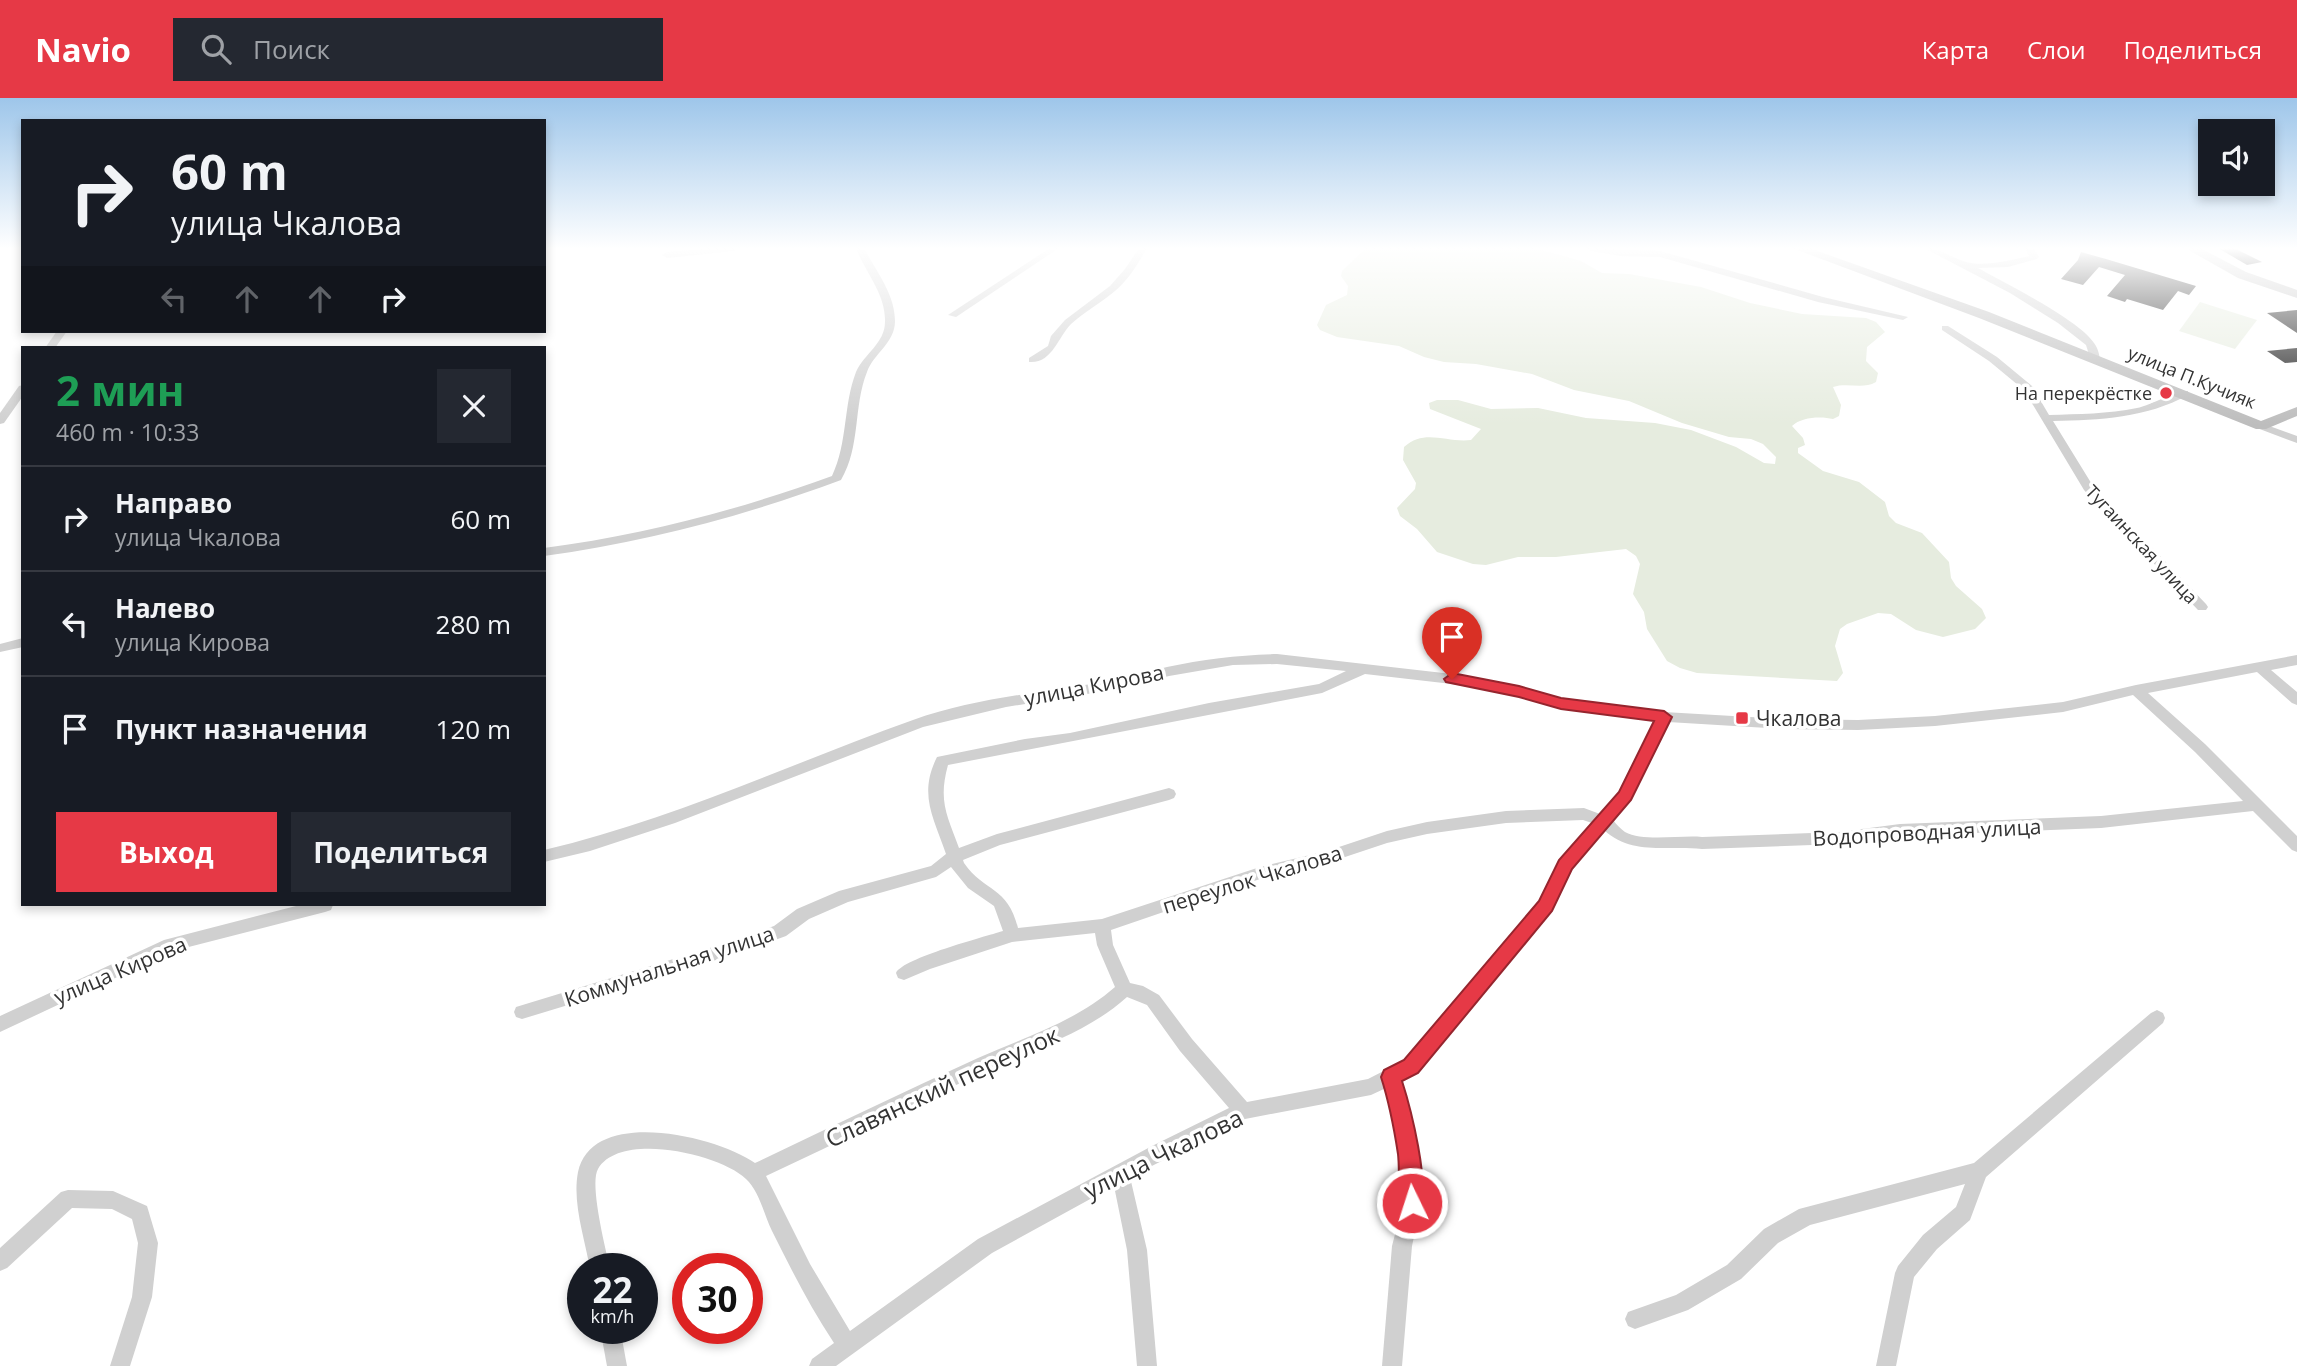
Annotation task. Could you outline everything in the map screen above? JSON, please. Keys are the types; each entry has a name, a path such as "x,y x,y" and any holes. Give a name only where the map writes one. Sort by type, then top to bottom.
{"street":[{"path":"546,552 588,547 654,534 728,514 836,478 851,446 861,372 888,334 888,307"},
{"path":"953,315 965,307"},
{"path":"1033,360 1052,346 1056,336 1068,322 1088,307"},
{"path":"1856,307 1903,317"},
{"name":"улица П.Кучияк","path":"1956,307 2184,393 2297,440"},
{"path":"2038,307 2070,326 2090,344 2095,359"},
{"name":"Тугаинская улица","path":"1945,328 1993,359 2028,388 2088,488 2202,607"},
{"path":"0,421 21,391"},
{"path":"2047,418 2138,411 2170,402 2184,393"},
{"path":"2261,426 2297,411"},
{"path":"0,648 21,643"},
{"name":"улица Кирова","path":"546,856 590,845 670,819 880,737 982,707 1061,691 1118,684 1169,671 1233,660 1277,659 1364,668 1452,679 1519,691 1561,703 1664,717 1785,724 1935,721 2063,707 2136,690 2297,660"},
{"path":"2258,666 2297,700"},
{"path":"1012,935 1007,910 999,899 964,874 953,857 952,847 934,810 934,794 942,761 1322,688 1364,668"},
{"path":"2136,690 2200,748 2297,846"},
{"name":"улица Чкалова","path":"818,1366 985,1246 1119,1173 1243,1111 1371,1087 1411,1066 1546,905 1565,864 1605,822 1625,796 1664,717"},
{"name":"Коммунальная улица","path":"522,1012 768,936 814,909 845,896 936,871 953,857 997,840 1169,794"},
{"name":"Водопроводная улица","path":"1605,822 1620,836 1643,844 1725,842 1839,838 1900,830 2101,822 2255,804"},
{"name":"переулок Чкалова","path":"904,973 925,963 1012,935 1102,926 1261,873 1327,857 1387,836 1506,817 1584,814 1605,822"},
{"name":"улица Кирова","path":"0,1024 170,945 321,906"},
{"path":"1102,926 1105,945 1124,989 1137,991 1153,1000 1186,1045 1243,1111"},
{"name":"Славянский переулок","path":"753,1173 1024,1045 1080,1024 1111,1003 1124,989"},
{"path":"1635,1319 1681,1303 1734,1272 1771,1236 1806,1216 1979,1171 2157,1018"},
{"path":"1391,1077 1401,1109 1409,1157 1412,1203 1402,1246 1392,1366"},
{"path":"597,1253 589,1217 587,1181 589,1165 603,1150 633,1142 678,1142 718,1150 753,1173 828,1318 848,1345"},
{"path":"1886,1366 1905,1273 1930,1242 1963,1213 1979,1171"},
{"path":"1119,1173 1137,1250 1147,1366"},
{"path":"0,1261 68,1199 113,1200 140,1213 148,1243 142,1297 120,1366"},
{"path":"613,1344 617,1366"}],"shaded area":[{"path":"1325,307 1770,307 1802,314 1866,318 1876,322 1885,332 1867,347 1866,361 1878,373 1876,382 1833,387 1841,405 1839,416 1833,419 1806,419 1792,426 1803,438 1805,445 1798,448 1798,453 1823,471 1859,482 1885,502 1889,516 1896,523 1922,533 1949,562 1951,578 1956,586 1982,609 1986,618 1975,629 1943,637 1916,630 1891,614 1878,613 1847,624 1840,629 1835,646 1843,673 1837,681 1697,673 1680,668 1667,661 1647,629 1644,612 1633,594 1640,564 1636,556 1626,549 1556,557 1518,557 1486,565 1473,564 1437,552 1417,529 1400,516 1397,508 1415,489 1416,483 1403,460 1404,447 1412,441 1428,437 1471,440 1481,429 1430,409 1429,403 1437,400 1458,400 1491,409 1538,408 1586,418 1655,423 1691,430 1736,447 1764,463 1775,464 1776,457 1763,444 1682,423 1629,401 1574,390 1532,374 1476,364 1444,362 1399,346 1337,337 1320,330 1317,325"},
{"path":"2196,307 2216,307 2257,320 2235,349 2179,331"}],"building":[{"path":"2297,310 2297,333 2267,313"},
{"path":"2297,348 2297,362 2285,363 2267,351"}],"place":[{"name":"На перекрёстке","path":"2166,393"},
{"name":"Чкалова","path":"1742,718"}],"route":[{"path":"1412,1203 1409,1157 1401,1109 1391,1077 1411,1066 1546,905 1565,864 1605,822 1625,796 1664,717 1561,703 1519,691 1452,679"}]}
